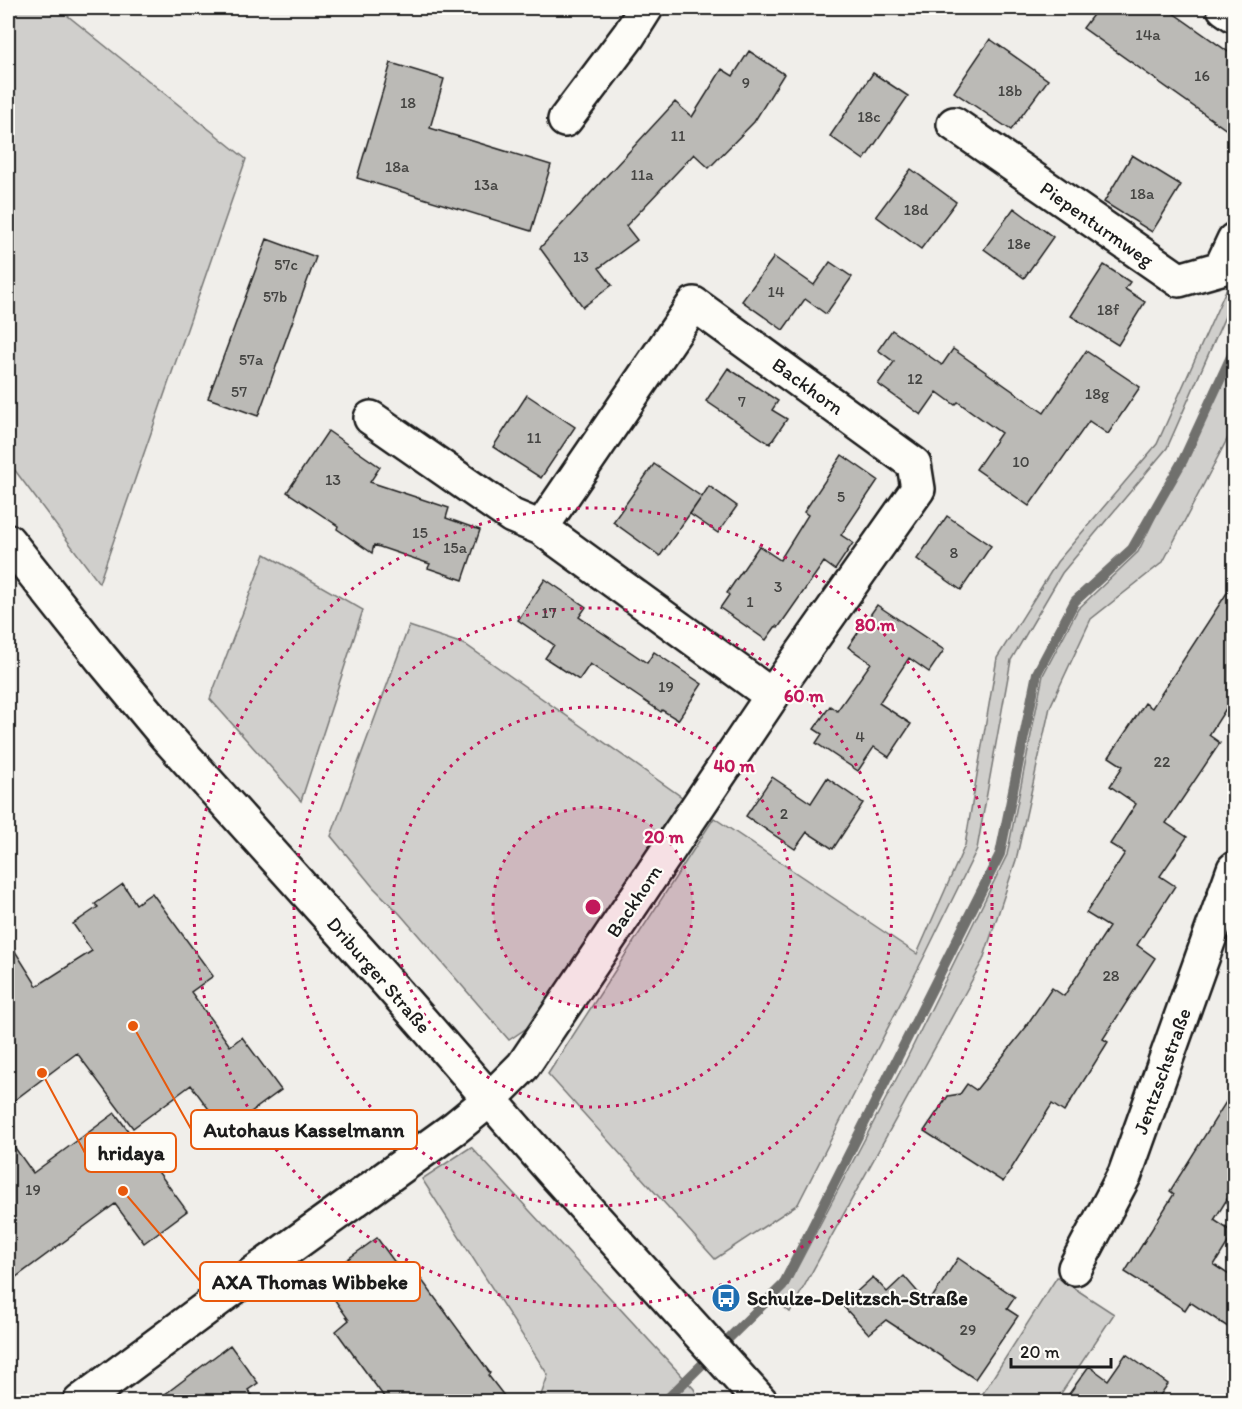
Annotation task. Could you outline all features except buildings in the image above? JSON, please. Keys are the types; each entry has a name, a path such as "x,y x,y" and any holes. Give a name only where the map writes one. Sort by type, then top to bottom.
{"street":[{"path":"565,120 646,8"},
{"path":"1224,8 1234,15"},
{"name":"Piepenturmweg","path":"954,124 1179,280 1221,268 1234,240"},
{"name":"Backhorn","path":"489,1100 524,1066 772,696 918,489 914,464 694,304 541,528"},
{"path":"371,418 512,516 541,528 772,696"},
{"name":"Driburger Straße","path":"8,540 13,550 166,736 760,1401"},
{"name":"Jentzschstraße","path":"1075,1268 1125,1174 1234,869"},
{"path":"80,1401 489,1100"}],"shaded area":[{"path":"8,8 58,8 246,159 99,583 8,461"},
{"path":"1234,272 1234,296 1167,448 1062,573 1011,660 977,849 798,1204 715,1259 548,1074 714,818 917,954 965,845 997,658 1057,562 1157,444"},
{"path":"1234,357 1234,426 1163,562 1091,619 1050,707 1016,860 983,960 790,1312 775,1300 786,1289 903,1066 1007,855 1043,675 1078,609 1138,552"},
{"path":"265,554 363,610 301,801 210,699"},
{"path":"409,626 466,645 686,800 537,1021 509,1040 400,914 373,887 331,836"},
{"path":"471,1147 694,1389 700,1401 539,1401 548,1375 422,1179"},
{"path":"1057,1277 1114,1314 1056,1401 978,1401"}],"waterway":[{"path":"664,1402 783,1285 1000,854 1037,673 1075,601 1132,549 1183,460 1234,350"}],"place":[{"name":"Autohaus Kasselmann","path":"133,1026"},
{"name":"hridaya","path":"42,1073"},
{"name":"AXA Thomas Wibbeke","path":"123,1191"},
{"name":"Schulze-Delitzsch-Straße","path":"726,1298"}]}
